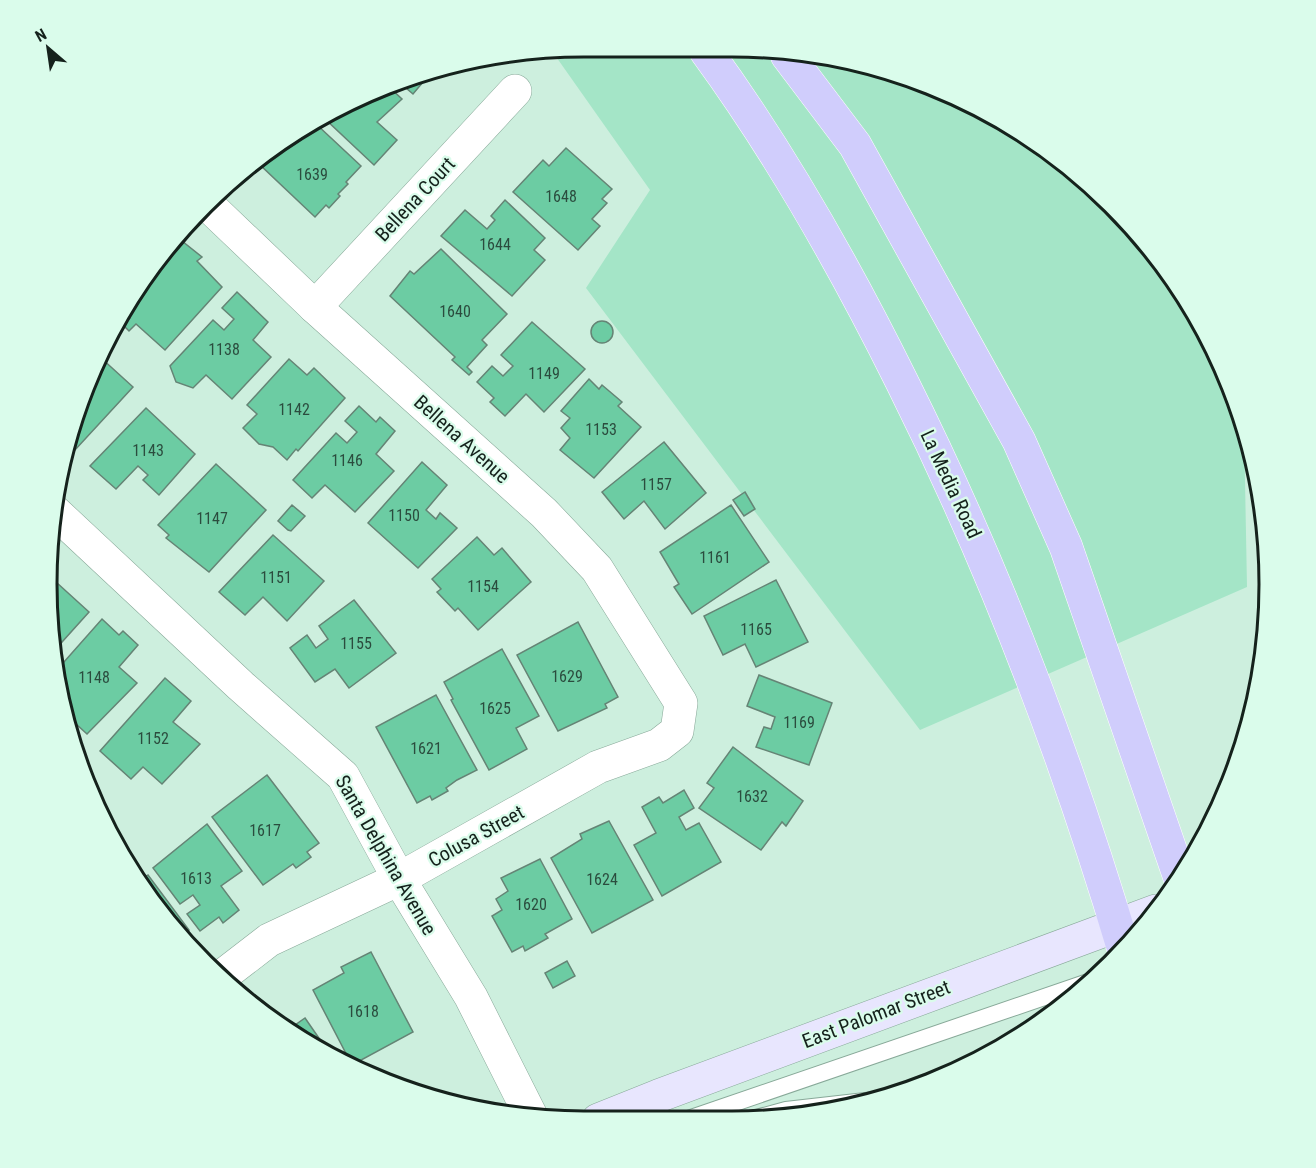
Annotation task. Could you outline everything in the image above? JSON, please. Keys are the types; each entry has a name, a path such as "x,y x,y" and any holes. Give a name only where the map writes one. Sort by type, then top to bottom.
{"main road":[{"name":"La Media Road","path":"710,57 750,112 810,210 865,308 953,485 1033,679 1120,937"},
{"path":"791,61 855,145 1019,441 1066,548 1176,867"},
{"name":"East Palomar Street","path":"624,1111 1120,937"}],"street":[{"name":"Bellena Court","path":"315,307 515,91"},
{"name":"Bellena Avenue","path":"213,209 315,307 544,513 597,569 681,703"},
{"name":"Santa Delphina Avenue","path":"62,518 233,678 343,776 399,879 471,997 527,1107"},
{"name":"Colusa Street","path":"228,972 269,940 399,879 598,767 659,744 676,731 681,703"}],"lane":[{"path":"711,1111 1069,989"}],"green space":[{"path":"557,58 766,58 835,67 901,85 934,97 965,111 1025,146 1079,188 1105,211 1128,237 1170,291 1205,351 1231,415 1245,463 1247,587 920,730 586,288 650,190"}],"building":[{"path":"422,83 413,94 406,88"},
{"path":"395,92 402,99 377,122 397,140 374,165 329,123"},
{"path":"320,128 361,166 346,182 348,184 338,194 340,196 329,208 326,205 315,217 262,167"},
{"path":"566,148 612,189 602,199 607,203 592,219 600,226 578,250 513,192 543,160 549,166"},
{"path":"505,200 545,238 534,250 545,260 512,296 441,236 465,210 487,229 495,220 491,216"},
{"path":"184,242 202,257 197,261 222,287 165,350 136,324 129,331 124,326 146,291"},
{"path":"441,249 507,314 482,340 487,345 467,367 472,372 469,375 452,360 455,357 390,296 410,271 414,274"},
{"path":"237,292 268,322 253,340 271,357 232,399 206,375 193,388 176,382 170,366 213,320 224,330 234,319 222,308"},
{"path":"602,321 610,324 613,332 610,340 602,343 594,340 591,332 594,324"},
{"path":"532,322 585,369 544,412 526,394 505,416 490,402 494,398 477,382 492,366 503,376 513,366 501,355"},
{"path":"289,359 307,375 314,368 345,398 298,451 296,449 287,460 273,447 259,444 243,428 257,414 247,405"},
{"path":"106,362 133,387 75,450 85,415"},
{"path":"589,379 599,389 602,385 622,402 618,406 641,427 594,478 560,450 570,438 561,428 570,418 561,411"},
{"path":"359,406 376,422 380,417 395,431 376,454 394,471 355,512 325,485 312,498 293,480 336,433 347,443 357,432 345,421"},
{"path":"146,408 195,454 159,495 143,480 148,475 138,466 116,489 90,466"},
{"path":"664,442 706,493 665,529 644,501 624,519 602,492"},
{"path":"422,462 447,485 426,510 436,519 440,513 457,528 418,568 368,523"},
{"path":"216,464 266,510 209,572 166,538 169,535 158,525"},
{"path":"745,492 755,509 744,516 733,500"},
{"path":"292,505 305,516 291,531 278,521"},
{"path":"731,505 769,562 692,614 674,587 679,584 660,552"},
{"path":"273,535 324,581 287,621 263,597 245,615 219,592"},
{"path":"477,537 494,555 502,548 531,582 478,630 458,608 455,611 437,592 441,589 432,579"},
{"path":"776,580 808,642 756,667 745,644 723,655 704,616"},
{"path":"57,583 89,612 61,643"},
{"path":"354,600 396,653 349,688 335,669 315,682 290,648 307,635 316,648 328,639 319,626"},
{"path":"102,619 119,635 123,631 138,645 119,667 137,683 87,734 76,724 63,663"},
{"path":"578,622 618,697 605,704 607,708 558,731 517,655"},
{"path":"502,649 539,716 516,728 527,749 489,770 451,700 453,699 444,682"},
{"path":"759,675 832,703 809,765 756,747 764,727 771,729 775,717 747,706"},
{"path":"165,678 191,701 173,722 200,744 162,784 143,767 131,779 100,751"},
{"path":"436,695 477,770 457,780 446,788 448,791 432,800 430,796 417,803 376,727"},
{"path":"733,747 803,801 786,826 782,822 761,850 699,808 714,788 707,783"},
{"path":"267,775 319,843 307,852 311,857 296,868 293,864 263,885 212,817"},
{"path":"684,790 694,808 679,817 686,830 699,823 721,862 662,896 634,845 656,833 642,807 659,797 663,803"},
{"path":"609,821 653,900 592,933 551,858 582,839 580,834"},
{"path":"207,824 242,871 221,886 239,910 223,923 219,917 200,931 187,914 200,905 193,895 180,904 153,868"},
{"path":"540,859 572,919 545,934 548,938 525,951 523,946 512,952 492,916 502,910 496,899 508,891 501,878"},
{"path":"148,875 189,930 166,905 146,877"},
{"path":"371,952 413,1032 360,1061 347,1055 313,990 344,973 341,967"},
{"path":"567,961 575,976 553,988 545,973"},
{"path":"305,1018 320,1040 320,1040 295,1025"}]}
